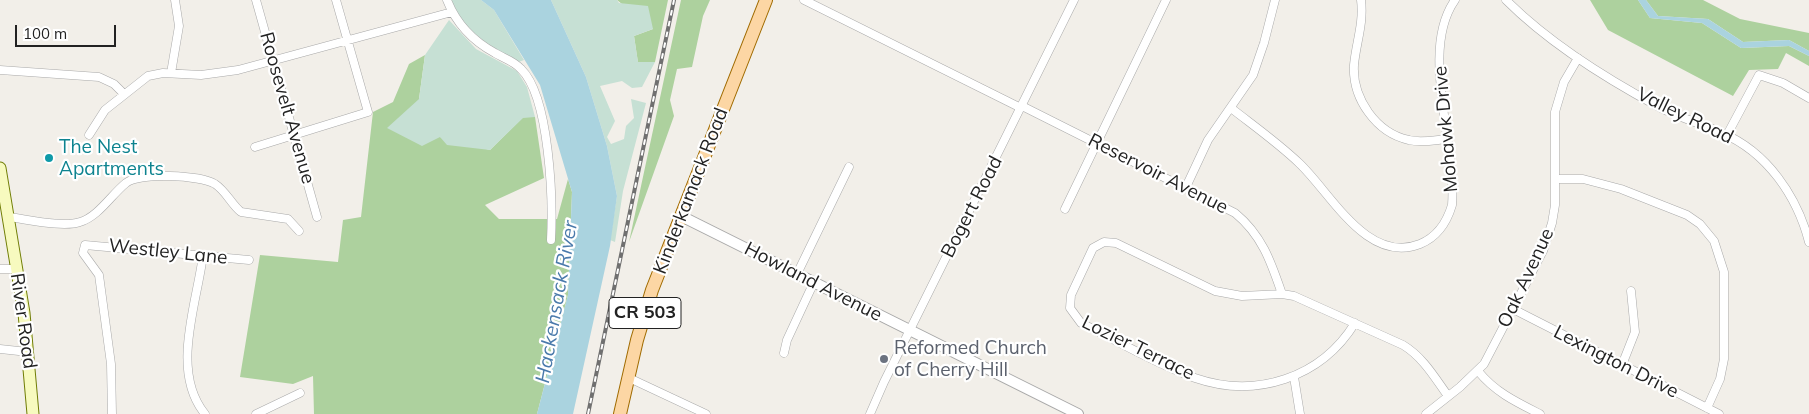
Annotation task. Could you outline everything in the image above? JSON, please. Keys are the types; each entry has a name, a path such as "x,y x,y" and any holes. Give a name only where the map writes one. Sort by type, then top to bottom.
{"main road":[{"name":"Kinderkamack Road","path":"620,414 627,377 652,290 766,0"},
{"name":"River Road","path":"0,168 17,269 28,352 33,414"}],"street":[{"path":"171,73 179,26 175,0"},
{"name":"Roosevelt Avenue","path":"256,0 317,217"},
{"path":"255,147 294,133 368,112 336,0"},
{"path":"447,0 452,12 480,44 520,67 529,78 540,112 550,163 552,197 551,240"},
{"name":"Reservoir Avenue","path":"804,0 1096,142 1235,213 1253,230 1267,253 1282,294"},
{"name":"Bogert Road","path":"870,414 1074,0"},
{"path":"1064,209 1166,0"},
{"path":"1186,187 1208,140 1244,89 1259,60 1274,0"},
{"path":"1361,0 1362,20 1354,75 1364,106 1382,126 1398,137 1419,141 1447,139"},
{"name":"Mohawk Drive","path":"1231,108 1301,164 1368,238 1396,248 1414,246 1430,239 1444,224 1449,214 1452,196 1439,40 1444,20 1455,0"},
{"name":"Valley Road","path":"1506,0 1520,14 1578,58 1659,107 1727,135 1759,157 1784,184 1800,214 1809,242"},
{"path":"89,135 105,110 148,76 171,73 220,73 348,41 452,12"},
{"name":"Oak Avenue","path":"1426,414 1478,371 1513,309 1548,237 1555,205 1555,112 1564,82 1578,58"},
{"path":"0,70 100,77 114,84 123,94"},
{"path":"1727,135 1759,75 1783,83 1809,98"},
{"path":"797,274 849,167"},
{"path":"8,216 70,223 82,222 129,180 142,176 197,179 211,182 223,190 241,212 288,219 299,231"},
{"path":"1555,179 1583,180 1621,189 1687,215 1700,224 1714,241 1719,251 1724,272 1724,358 1720,379 1707,408"},
{"name":"Howland Avenue","path":"682,217 1078,414"},
{"name":"Lozier Terrace","path":"1282,294 1242,296 1215,291 1116,243 1104,242 1090,252 1070,295 1070,308 1081,323 1182,372 1212,382 1258,385 1294,376 1328,357 1348,336 1355,323"},
{"name":"Westley Lane","path":"112,414 111,364 100,275 84,253 87,243 249,260"},
{"path":"203,255 200,283 190,325 188,375 192,392 205,414"},
{"path":"0,269 17,269"},
{"path":"784,353 787,340 814,282"},
{"path":"1622,365 1635,332 1631,291"},
{"path":"1282,294 1304,299 1414,352 1448,396"},
{"name":"Lexington Drive","path":"1513,309 1719,414"},
{"path":"0,348 28,352"},
{"path":"1478,371 1488,383 1506,397 1540,414"},
{"path":"1294,376 1300,414"},
{"path":"627,377 706,414"},
{"path":"256,414 300,393"}],"green space":[{"path":"449,0 481,0 494,10 524,60 516,63 486,43 462,20"},
{"path":"551,0 617,0 619,3 648,6 653,29 634,36 638,62 655,62 642,87 632,88 622,81 600,86 615,121 607,137 611,144 624,139 626,126 634,118 631,99 646,103 623,191 615,242 610,240 617,196 607,146 586,77"},
{"path":"617,0 668,0 655,62 638,63 634,36 653,29"},
{"path":"681,0 710,0 703,16 692,67 677,69 670,100 674,116 629,242"},
{"path":"1590,0 1638,0 1650,18 1702,23 1741,48 1789,46 1809,56 1809,66 1786,53 1778,69 1749,70 1733,96 1608,30"},
{"path":"1646,0 1703,0 1740,19 1809,33 1809,51 1789,40 1743,42 1708,19 1658,16"},
{"path":"449,20 476,49 517,71 527,87 535,117 523,118 490,150 447,145 440,137 422,146 387,128 419,99 425,55"},
{"path":"425,55 419,99 440,137 490,150 523,117 535,117 544,178 485,205 499,219 557,219 568,179 572,192 568,295 537,414 314,414 313,376 293,384 240,377 260,255 338,262 343,220 361,217 373,112 393,102 409,64"}],"water":[{"name":"Hackensack River","path":"481,0 551,0 586,77 607,146 617,196 610,246 573,414 537,414 568,295 572,192 540,85 494,10"},
{"path":"1638,0 1646,0 1658,16 1708,19 1743,42 1789,40 1809,51 1809,56 1789,46 1741,48 1702,23 1650,18"}],"railway":[{"path":"588,414 674,0"}],"place":[{"name":"The Nest Apartments","path":"49,158"},
{"name":"Reformed Church of Cherry Hill","path":"884,359"}]}
